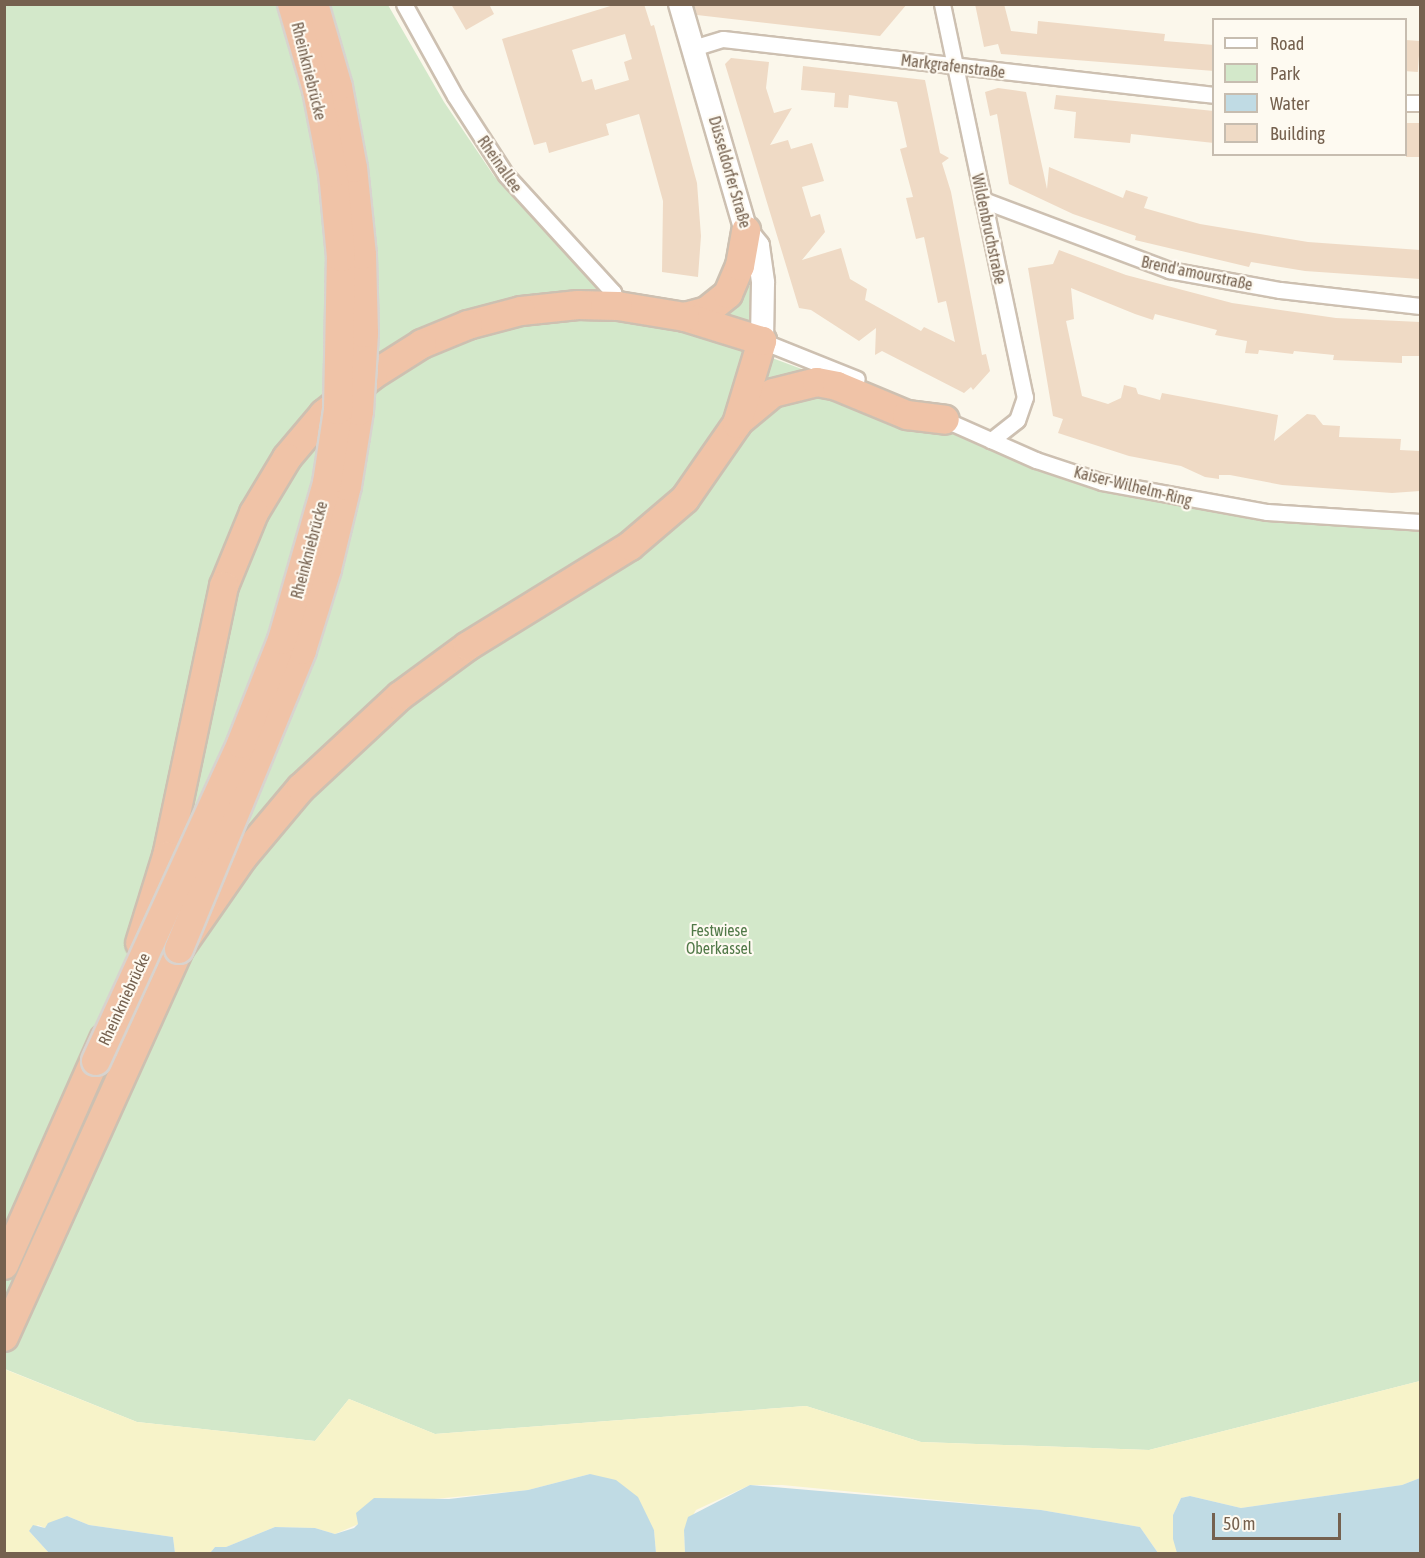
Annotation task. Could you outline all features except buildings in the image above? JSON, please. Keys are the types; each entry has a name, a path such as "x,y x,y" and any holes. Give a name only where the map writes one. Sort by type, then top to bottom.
{"highway":[{"name":"Rheinkniebrücke","path":"96,1061 241,744 282,640 327,483 338,410 341,257 333,173 317,90 292,4"},
{"name":"Rheinkniebrücke","path":"4,1337 179,949 302,650 332,549 359,411 364,333 362,255 353,168 338,87 314,4"},
{"path":"685,317 707,311 728,294 740,266 746,231"},
{"path":"4,1265 96,1061 167,856 224,586 254,513 287,458 324,414 373,375 422,344 468,325 520,311 578,305 618,306 685,317 762,341 736,424 686,499 630,546 468,646 348,741 243,857 179,949"},
{"path":"736,424 773,393 817,382 837,386 907,415 945,420"}],"street":[{"name":"Rheinallee","path":"404,4 455,96 506,175 613,292 618,306"},
{"name":"Düsseldorfer Straße","path":"680,4 746,231 758,246 763,283 762,341"},
{"name":"Wildenbruchstraße","path":"942,4 1025,397 1017,420 991,440"},
{"name":"Markgrafenstraße","path":"693,48 723,39 1212,95"},
{"name":"Brend'amourstraße","path":"983,200 1169,270 1280,290 1420,306"},
{"name":"Kaiser-Wilhelm-Ring","path":"762,341 991,440 1102,482 1199,502 1356,520 1420,522"}],"green space":[{"name":"Festwiese Oberkassel","path":"5,5 388,5 444,102 494,176 627,318 686,326 869,394 1036,468 1102,488 1266,520 1420,523 1420,1381 1149,1450 921,1442 806,1406 435,1434 349,1399 315,1441 137,1422 5,1369"},
{"path":"742,284 754,287 751,325 716,312"}],"sand":[{"path":"4,1369 137,1422 315,1441 349,1399 435,1434 806,1406 921,1442 1149,1450 1420,1381 1420,1478 1402,1485 1241,1508 1190,1496 1181,1498 1173,1515 1177,1553 1158,1553 1140,1527 1041,1510 782,1485 750,1485 696,1510 684,1530 685,1553 656,1553 654,1530 590,1474 528,1490 413,1501 335,1534 315,1528 275,1527 226,1547 215,1547 210,1553 175,1553 173,1537 89,1525 67,1516 45,1528 38,1525 29,1531 49,1553 5,1553"}],"water":[{"path":"590,1474 616,1480 638,1497 654,1530 656,1553 210,1553 215,1547 226,1547 275,1527 315,1528 335,1534 354,1528 358,1524 356,1513 374,1498 449,1499 528,1490"},
{"path":"1420,1478 1420,1553 1177,1553 1173,1539 1173,1515 1181,1498 1190,1496 1241,1508 1402,1485"},
{"path":"750,1485 1041,1510 1140,1527 1158,1553 685,1553 684,1530 688,1517"},
{"path":"67,1516 89,1525 173,1537 175,1553 49,1553 29,1531 33,1525 45,1528 48,1523"}]}
